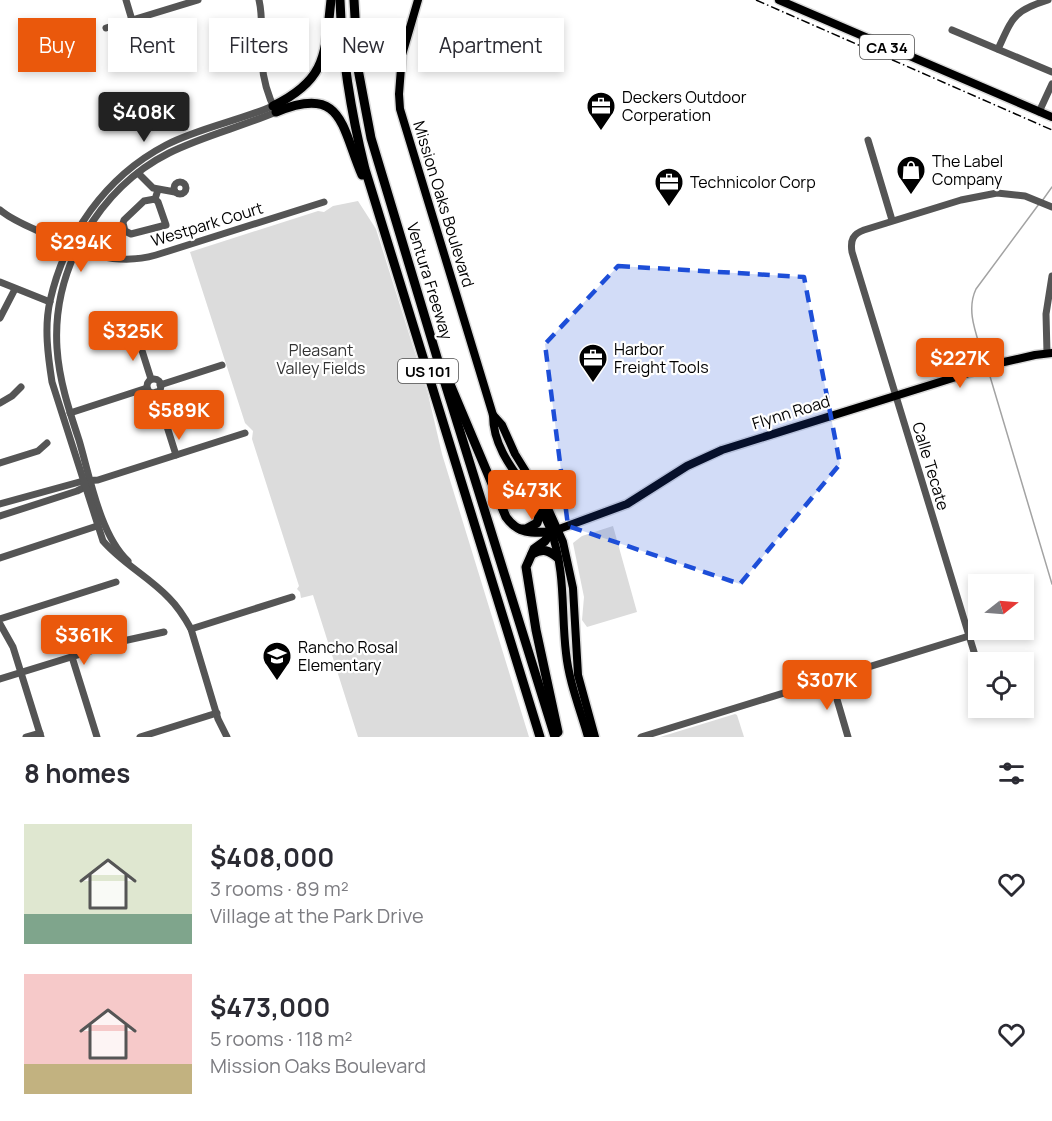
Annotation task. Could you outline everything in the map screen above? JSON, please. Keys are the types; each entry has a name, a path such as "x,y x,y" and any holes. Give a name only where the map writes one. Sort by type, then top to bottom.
{"highway":[{"path":"274,109 300,92 315,75 326,47 331,0"},
{"name":"Ventura Freeway","path":"340,0 342,43 349,101 365,169 540,737"},
{"name":"Ventura Freeway","path":"354,0 358,69 371,138 431,339 557,737"},
{"path":"274,109 307,102 320,104 334,112 345,127 381,221"},
{"path":"431,339 506,517 518,530 531,533 555,531"},
{"path":"518,530 526,529 537,523 539,516 533,499"},
{"path":"555,531 530,555 526,567 557,737"},
{"path":"530,555 544,550 558,558"}],"main road":[{"name":"Mission Oaks Boulevard","path":"418,0 402,56 400,109 493,415 493,426 499,446 555,531 564,594 568,669 588,737"},
{"name":"CA 34","path":"780,0 1052,117"},
{"name":"Flynn Road","path":"555,531 627,504 687,466 722,450 995,365 1049,353"},
{"name":"Mission Oaks Boulevard","path":"493,415 502,425 515,454 546,504 571,572 578,675 595,737"}],"street":[{"path":"126,0 131,18"},
{"path":"138,18 195,0"},
{"path":"259,0 262,21 263,73 274,109"},
{"path":"998,49 1011,21 1018,12 1048,0"},
{"path":"952,30 1052,72"},
{"path":"1039,112 1052,84"},
{"path":"135,570 111,539 91,482 59,371 57,327 64,286 77,249 89,227 106,203 138,173 176,150 274,109"},
{"path":"227,737 217,713 191,629 183,616 167,596 114,553 104,541 97,526 52,382 48,342 50,302 69,246 97,201 141,160 181,138 274,109"},
{"path":"868,140 892,220 960,200 997,193 1025,196 1052,207"},
{"path":"138,173 146,183 158,190 176,192"},
{"path":"155,199 158,190"},
{"path":"155,199 166,225 131,234 126,231 124,220 144,201 155,199"},
{"name":"Westpark Court","path":"0,210 17,221 69,246 101,258 133,260 156,255 324,202"},
{"name":"Calle Tecate","path":"892,220 857,232 851,240 852,252 968,633"},
{"path":"1049,353 1046,314 1052,276"},
{"path":"0,282 15,290 50,302"},
{"path":"0,318 15,290"},
{"path":"138,338 151,379"},
{"path":"160,384 222,365"},
{"path":"147,388 151,379"},
{"path":"151,379 158,380 160,384"},
{"path":"156,392 160,384"},
{"path":"0,403 21,387"},
{"path":"70,413 147,388"},
{"path":"147,388 156,392"},
{"path":"156,392 176,455"},
{"path":"0,516 91,482 244,433"},
{"path":"0,463 38,451 47,443"},
{"path":"0,504 84,485"},
{"path":"0,558 97,526"},
{"path":"0,619 116,582"},
{"path":"191,629 292,597"},
{"path":"0,624 13,647 40,735 26,737"},
{"path":"0,679 123,640 164,632"},
{"path":"640,737 968,636"},
{"path":"72,657 97,737"},
{"path":"831,678 848,737"},
{"path":"140,737 217,713"}],"highlighted area":[{"path":"618,266 804,277 840,464 740,584 568,526 545,344"}],"green space":[{"name":"Pleasant Valley Fields","path":"358,201 376,229 428,394 442,454 529,737 358,737 313,595 301,598 297,589 299,586 252,439 253,431 245,423 190,252 318,211 324,212 333,206"},
{"path":"613,526 637,612 587,627 582,620 584,597 573,543 582,536"},
{"path":"735,714 744,737 660,737"}],"waterway":[{"path":"1042,201 1052,187"},
{"path":"984,360 972,316 976,289 1039,204"},
{"path":"989,373 1052,584"}],"railway":[{"path":"756,0 1052,130"}],"place":[{"name":"Deckers Outdoor Corperation","path":"601,132"},
{"name":"The Label Company","path":"911,196"},
{"name":"Technicolor Corp","path":"669,208"},
{"name":"Harbor Freight Tools","path":"593,384"},
{"name":"Rancho Rosal Elementary","path":"277,682"}]}
